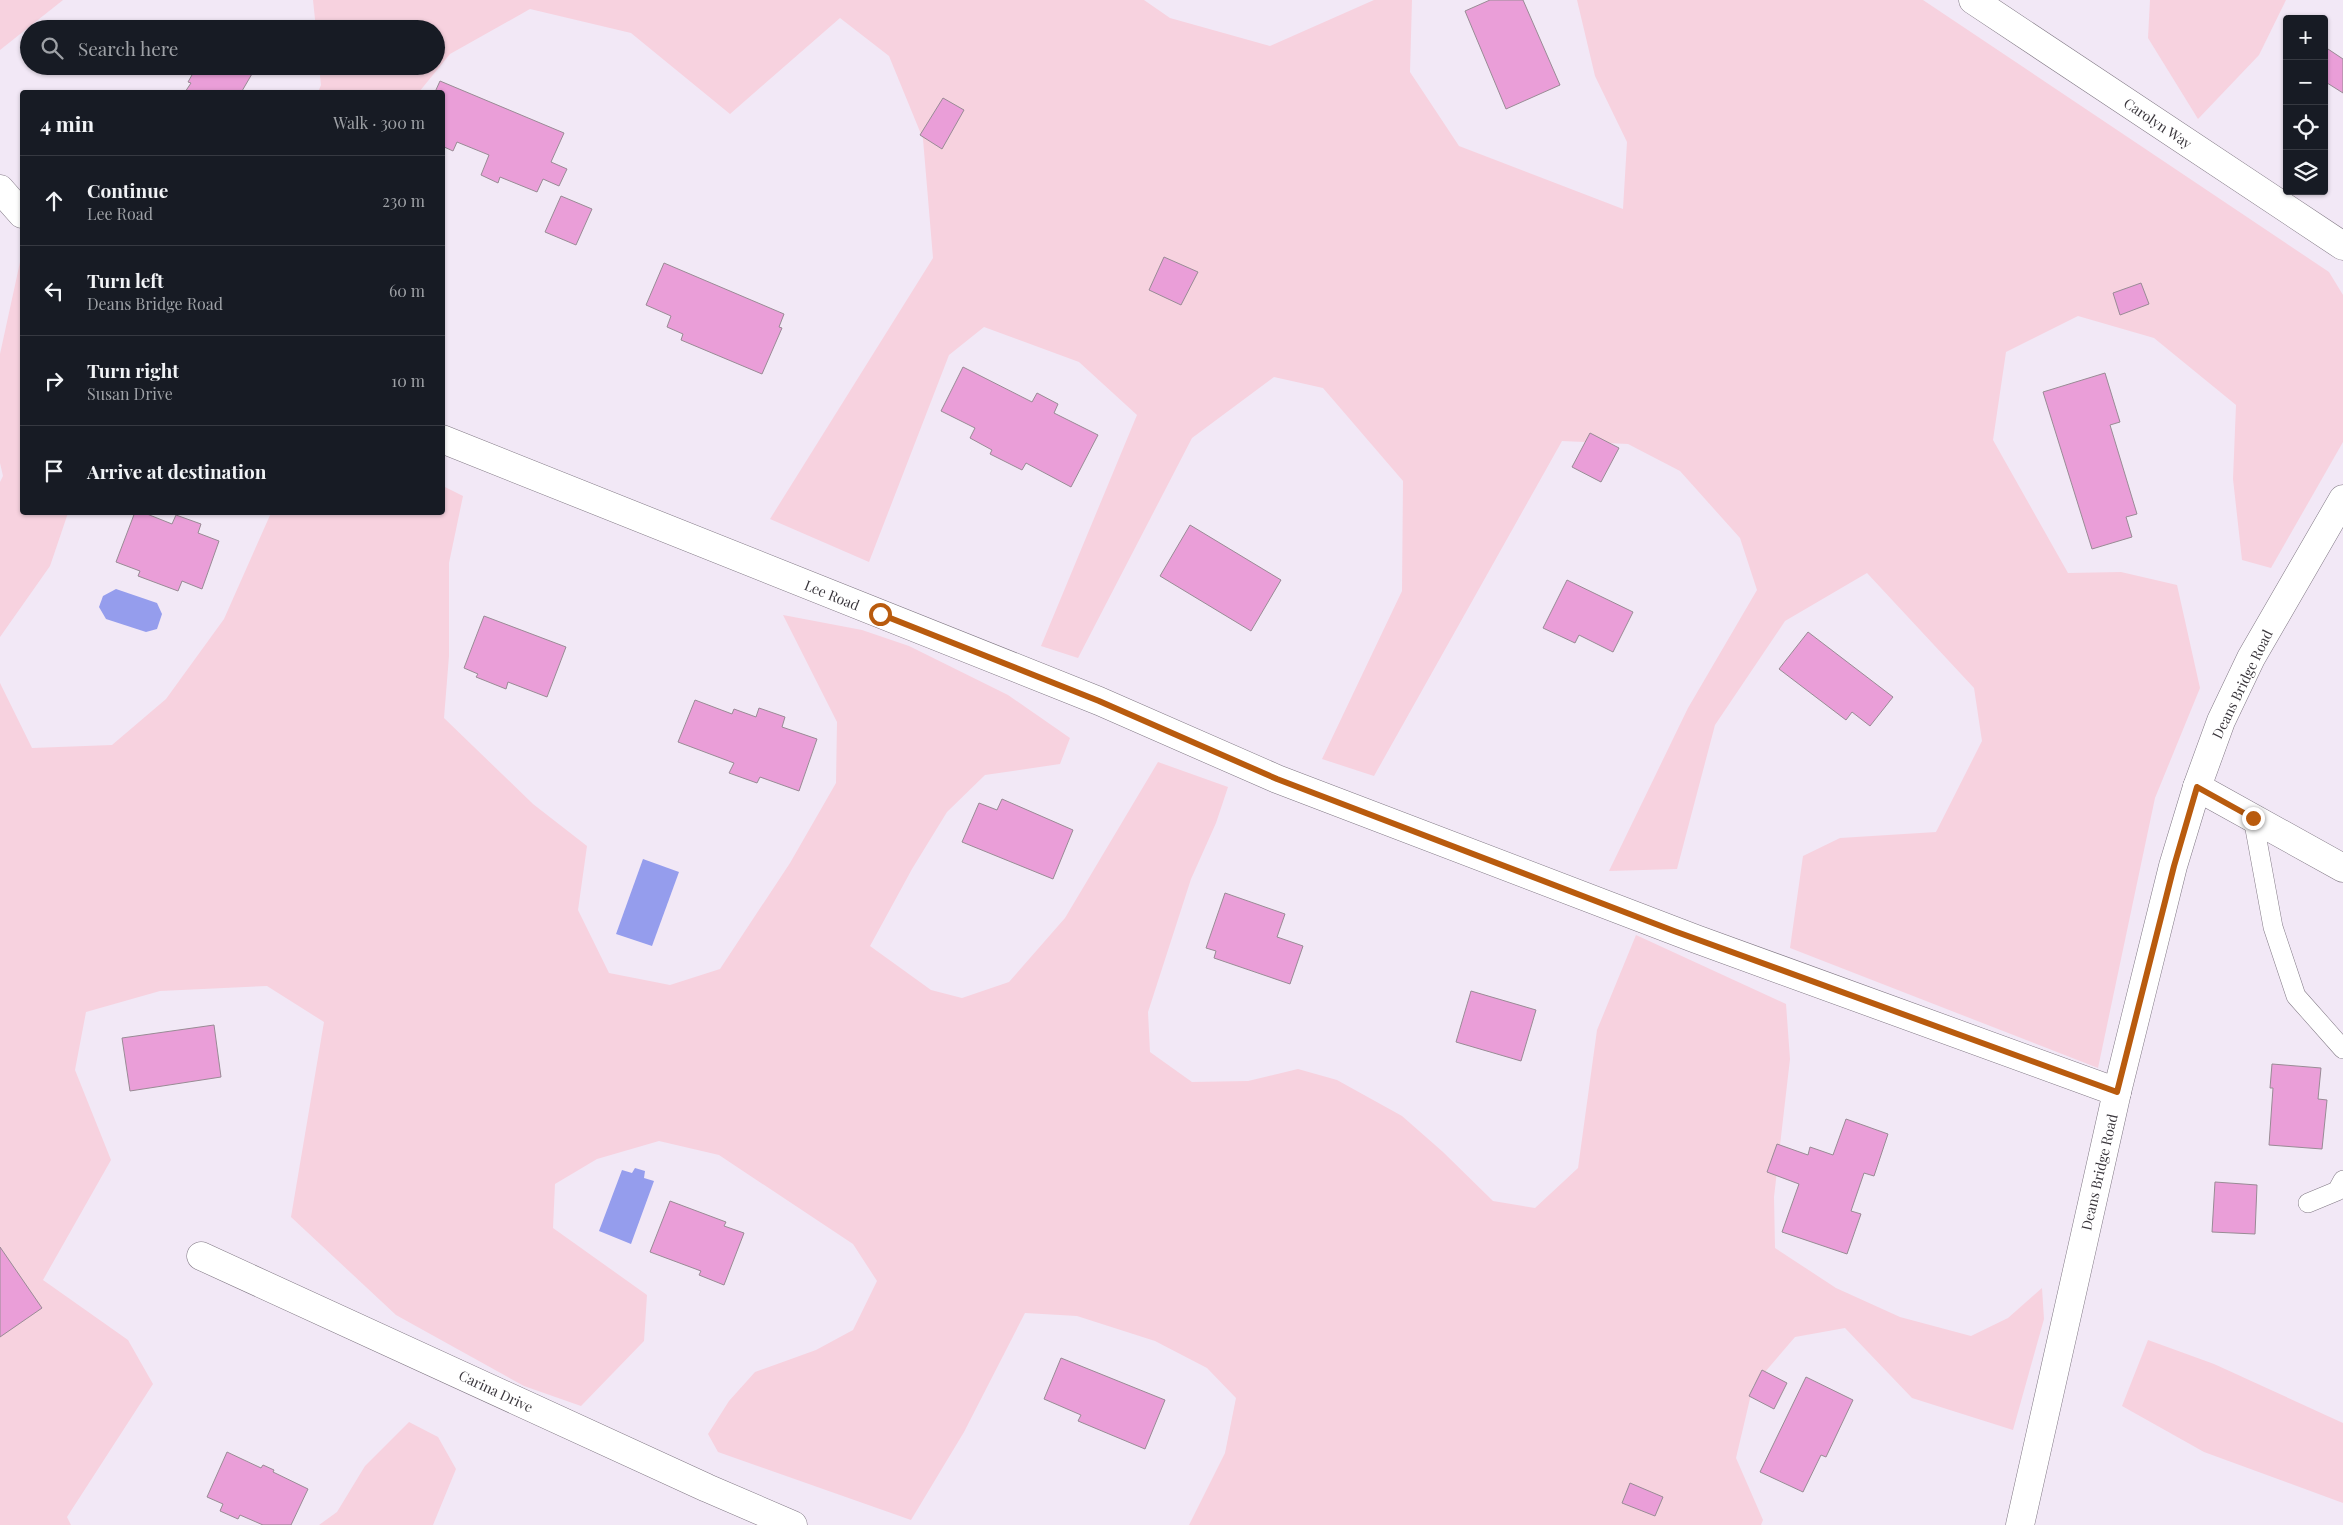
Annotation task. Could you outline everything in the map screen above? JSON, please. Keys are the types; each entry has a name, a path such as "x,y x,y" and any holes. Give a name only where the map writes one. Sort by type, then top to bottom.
{"street":[{"name":"Carolyn Way","path":"1973,0 2343,246"},
{"path":"0,189 20,212"},
{"name":"Lee Road","path":"445,440 1099,701 1277,779 1674,931 2117,1092"},
{"name":"Deans Bridge Road","path":"2020,1525 2117,1092 2174,866 2197,787 2221,721 2251,658 2343,499"},
{"path":"2197,787 2343,868"},
{"name":"Carina Drive","path":"201,1256 699,1484 793,1525"}],"lane":[{"path":"2253,818 2273,927 2296,996 2343,1049"},
{"path":"2308,1203 2337,1191 2343,1180"}],"shaded area":[{"path":"0,0 63,0 38,20 20,20 20,34 0,50"},
{"path":"313,0 1144,0 1170,18 1270,46 1374,0 1412,0 1410,72 1459,146 1623,209 1627,142 1595,76 1577,0 1923,0 2329,272 2343,295 2343,442 2271,568 2242,560 2233,479 2236,405 2154,338 2078,316 2006,352 1993,440 2068,573 2121,572 2177,585 2200,688 2155,798 2098,1068 1790,948 1803,856 1840,838 1936,832 1982,741 1974,688 1867,573 1785,621 1715,725 1677,869 1609,871 1688,708 1757,590 1740,538 1680,471 1628,444 1562,441 1374,776 1322,759 1402,591 1403,481 1323,388 1274,377 1192,438 1078,658 1041,646 1137,415 1079,362 984,327 949,355 869,562 770,519 933,258 923,139 889,56 840,18 730,114 631,33 530,9 450,54 445,60 445,20 315,20"},
{"path":"2150,0 2286,0 2259,55 2198,119 2148,38"},
{"path":"320,75 433,75 421,90 319,90 321,85"},
{"path":"20,262 20,515 67,515 50,566 0,637 0,482 3,476 0,463 0,354"},
{"path":"445,487 463,496 449,563 449,656 444,718 533,804 587,846 578,910 609,973 670,985 720,969 790,863 836,783 837,722 783,615 862,630 909,646 1008,695 1070,738 1060,764 985,775 947,812 912,869 870,946 931,990 962,998 1009,982 1065,918 1158,762 1228,787 1216,823 1191,879 1148,1012 1150,1052 1192,1082 1248,1081 1298,1069 1337,1080 1402,1116 1443,1152 1493,1201 1535,1208 1578,1168 1597,1030 1636,935 1786,1004 1790,1059 1774,1197 1775,1248 1836,1288 1900,1317 1971,1336 2008,1318 2042,1288 2044,1319 2013,1430 1912,1398 1845,1328 1795,1337 1753,1386 1736,1458 1763,1520 1761,1525 1189,1525 1225,1453 1236,1398 1207,1368 1155,1341 1077,1316 1025,1313 964,1432 911,1520 718,1452 708,1434 729,1401 755,1372 816,1350 853,1330 877,1281 853,1244 719,1155 659,1141 597,1159 555,1184 553,1228 647,1295 644,1341 581,1406 524,1386 396,1315 291,1217 324,1022 267,986 160,991 86,1012 75,1070 111,1160 43,1280 128,1340 153,1384 67,1517 71,1525 0,1525 0,683 32,748 112,745 166,699 224,619 270,515 445,515"},
{"path":"2148,1340 2214,1364 2343,1423 2343,1503 2204,1452 2122,1406"},
{"path":"409,1422 438,1437 456,1469 433,1525 319,1525 337,1512 365,1466"}],"water":[{"path":"116,589 157,603 162,614 157,629 146,632 106,619 99,607 103,596"},
{"path":"643,859 679,872 652,946 616,934"},
{"path":"635,1168 645,1171 644,1178 654,1181 631,1244 599,1231 622,1170 632,1173"}],"building":[{"path":"1490,0 1523,0 1560,85 1506,109 1465,11"},
{"path":"2328,49 2343,59 2343,93 2328,84"},
{"path":"192,75 251,75 243,90 186,90 191,83 188,82"},
{"path":"440,81 564,133 551,162 567,169 559,186 543,179 537,192 500,177 498,183 481,175 489,155 457,142 453,151 445,147 445,90 436,90"},
{"path":"943,98 964,110 942,149 920,135"},
{"path":"561,196 592,209 576,245 545,232"},
{"path":"1164,257 1198,272 1181,305 1149,290"},
{"path":"664,263 784,314 779,327 782,328 762,374 681,340 683,334 667,327 671,316 646,305"},
{"path":"2141,283 2149,304 2120,315 2113,293"},
{"path":"963,367 1032,402 1037,393 1058,404 1054,413 1098,435 1071,487 1026,463 1022,470 990,454 992,450 970,438 975,428 941,411"},
{"path":"2105,373 2120,422 2110,425 2137,514 2126,517 2132,537 2092,549 2043,392"},
{"path":"1590,433 1619,448 1601,482 1572,467"},
{"path":"134,515 150,515 172,524 176,515 201,524 198,533 219,541 202,589 182,581 178,591 138,576 140,571 116,562"},
{"path":"1190,525 1281,580 1251,631 1160,576"},
{"path":"1567,580 1633,612 1613,652 1579,635 1575,643 1543,628"},
{"path":"484,616 566,647 547,697 508,682 506,689 476,677 478,674 464,668"},
{"path":"1808,632 1893,697 1870,726 1852,712 1846,720 1779,669"},
{"path":"695,700 732,714 734,709 756,717 759,708 785,717 782,727 817,739 799,791 760,777 757,783 729,773 734,763 678,742"},
{"path":"1002,799 1073,830 1053,879 962,842 979,803 997,810"},
{"path":"1225,893 1285,914 1277,937 1303,946 1290,984 1214,958 1216,951 1206,948"},
{"path":"1471,991 1536,1010 1521,1061 1456,1042"},
{"path":"214,1025 221,1077 130,1091 122,1038"},
{"path":"2272,1064 2321,1068 2318,1099 2327,1100 2322,1149 2269,1145 2273,1088 2270,1088"},
{"path":"1846,1119 1888,1134 1874,1176 1864,1173 1851,1211 1861,1214 1847,1254 1782,1232 1799,1184 1767,1172 1777,1144 1808,1155 1810,1147 1833,1155"},
{"path":"2215,1182 2257,1185 2255,1234 2212,1232"},
{"path":"670,1201 726,1222 724,1226 744,1233 724,1285 699,1275 701,1271 650,1252"},
{"path":"0,1247 42,1308 0,1337"},
{"path":"1061,1358 1165,1400 1145,1449 1078,1421 1081,1415 1044,1399"},
{"path":"1762,1370 1787,1383 1774,1409 1749,1396"},
{"path":"1806,1377 1853,1400 1826,1457 1821,1455 1803,1492 1760,1472"},
{"path":"227,1452 261,1468 263,1465 274,1470 273,1472 308,1489 291,1525 263,1525 240,1515 238,1519 220,1511 223,1504 207,1497"},
{"path":"1630,1483 1663,1497 1655,1516 1622,1503"}],"route":[{"path":"880,614 1099,701 1277,779 1674,931 2117,1092 2174,866 2197,787 2253,818"}]}
